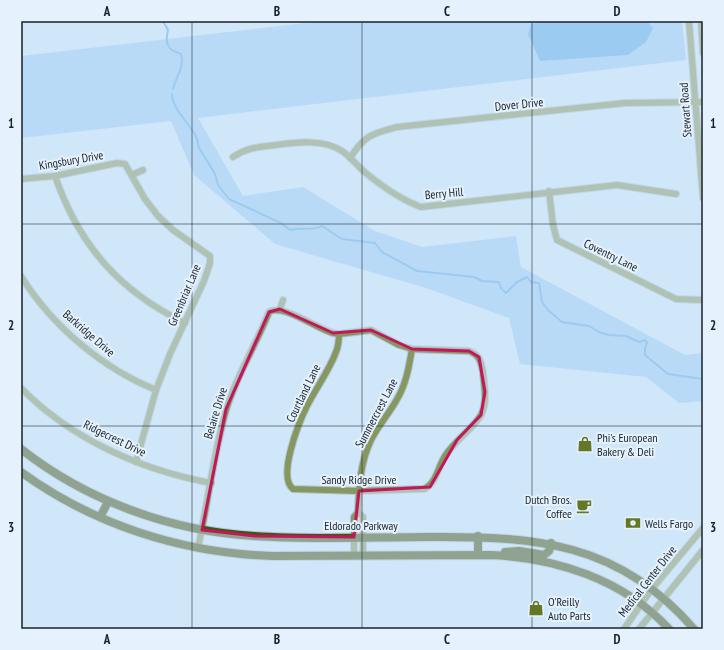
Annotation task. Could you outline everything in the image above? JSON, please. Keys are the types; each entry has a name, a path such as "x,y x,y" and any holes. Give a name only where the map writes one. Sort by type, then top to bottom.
{"main road":[{"name":"Eldorado Parkway","path":"21,449 54,471 108,502 148,516 202,530 255,536 478,536 551,543 585,553 607,562 629,574 663,599 694,629"},
{"path":"21,472 50,491 100,518 147,535 198,548 257,555 490,555 537,559 578,570 606,583 652,613 669,629"},
{"path":"100,518 108,502"},
{"path":"478,536 478,555"},
{"path":"490,555 514,551 544,555 549,551 551,543"}],"street":[{"name":"Stewart Road","path":"689,21 703,198"},
{"path":"701,21 703,53"},
{"name":"Dover Drive","path":"350,158 360,143 373,134 397,127 626,103 703,102"},
{"name":"Berry Hill","path":"233,156 245,149 296,142 316,143 341,150 381,184 400,197 421,207 549,191 617,185 676,194"},
{"name":"Greenbriar Lane","path":"125,164 145,200 158,216 172,230 210,256 210,263 206,274 156,390 136,462"},
{"name":"Kingsbury Drive","path":"21,179 55,176 89,168 125,164"},
{"path":"132,175 143,170"},
{"path":"55,176 73,221 87,243 104,264 122,282 143,299 165,313 185,323"},
{"name":"Coventry Lane","path":"549,191 553,225 557,240 565,246 590,256 676,299 703,300"},
{"name":"Barkridge Drive","path":"21,276 44,306 66,330 87,349 114,368 156,390"},
{"path":"283,300 280,309 328,332 339,334 371,330 399,345 412,349"},
{"name":"Belaire Drive","path":"198,548 211,483 217,443 226,409 269,312 280,309"},
{"name":"Courtland Lane","path":"288,486 286,477 288,462 296,435 306,408 336,352 339,334"},
{"name":"Sandy Ridge Drive","path":"288,486 293,489 359,491 424,489 430,487 444,456 481,415 484,407 485,392 481,362 474,353 469,351 412,349"},
{"name":"Summercrest Lane","path":"354,555 354,517 358,512 359,491 364,460 371,441 403,389 412,349"},
{"name":"Ridgecrest Drive","path":"21,388 51,414 76,432 105,448 136,462 189,479 211,483"},
{"name":"Summercrest Lane","path":"358,512 363,517 363,556"},
{"name":"Medical Center Drive","path":"624,629 651,590 703,528"},
{"path":"698,534 703,540"},
{"name":"Medical Center Drive","path":"639,629 703,550"}],"highlighted area":[{"path":"280,309 333,333 371,330 412,349 469,351 479,357 485,392 481,415 457,440 430,487 359,491 354,537 255,536 202,530 226,409 269,312"}],"shaded area":[{"path":"323,21 682,21 686,60 198,118 243,196 303,187 375,231 422,247 516,236 521,267 685,355 703,353 703,401 679,403 646,377 520,364 509,318 426,288 275,244 194,175 171,121 21,138 21,56"},
{"path":"544,21 647,21 653,28 646,42 628,55 540,61 528,34 531,24"}],"waterway":[{"path":"163,21 168,30 168,45 170,48 181,54 182,59 181,67 173,89"},
{"path":"172,94 176,108 195,134 198,146 215,174 218,185 229,199 281,223 290,230 322,226 342,239 375,243 382,252 417,271 474,277 482,281 499,282 501,288 506,293 517,282 527,277 531,282 539,283 542,302 548,310 562,322 589,326 599,332 609,335 626,336 639,342 645,340 647,343 645,355 668,374 703,379"}],"place":[{"name":"Phi's European Bakery & Deli","path":"585,444"},
{"name":"Dutch Bros. Coffee","path":"584,506"},
{"name":"Wells Fargo","path":"633,523"},
{"name":"O'Reilly Auto Parts","path":"536,608"}]}
